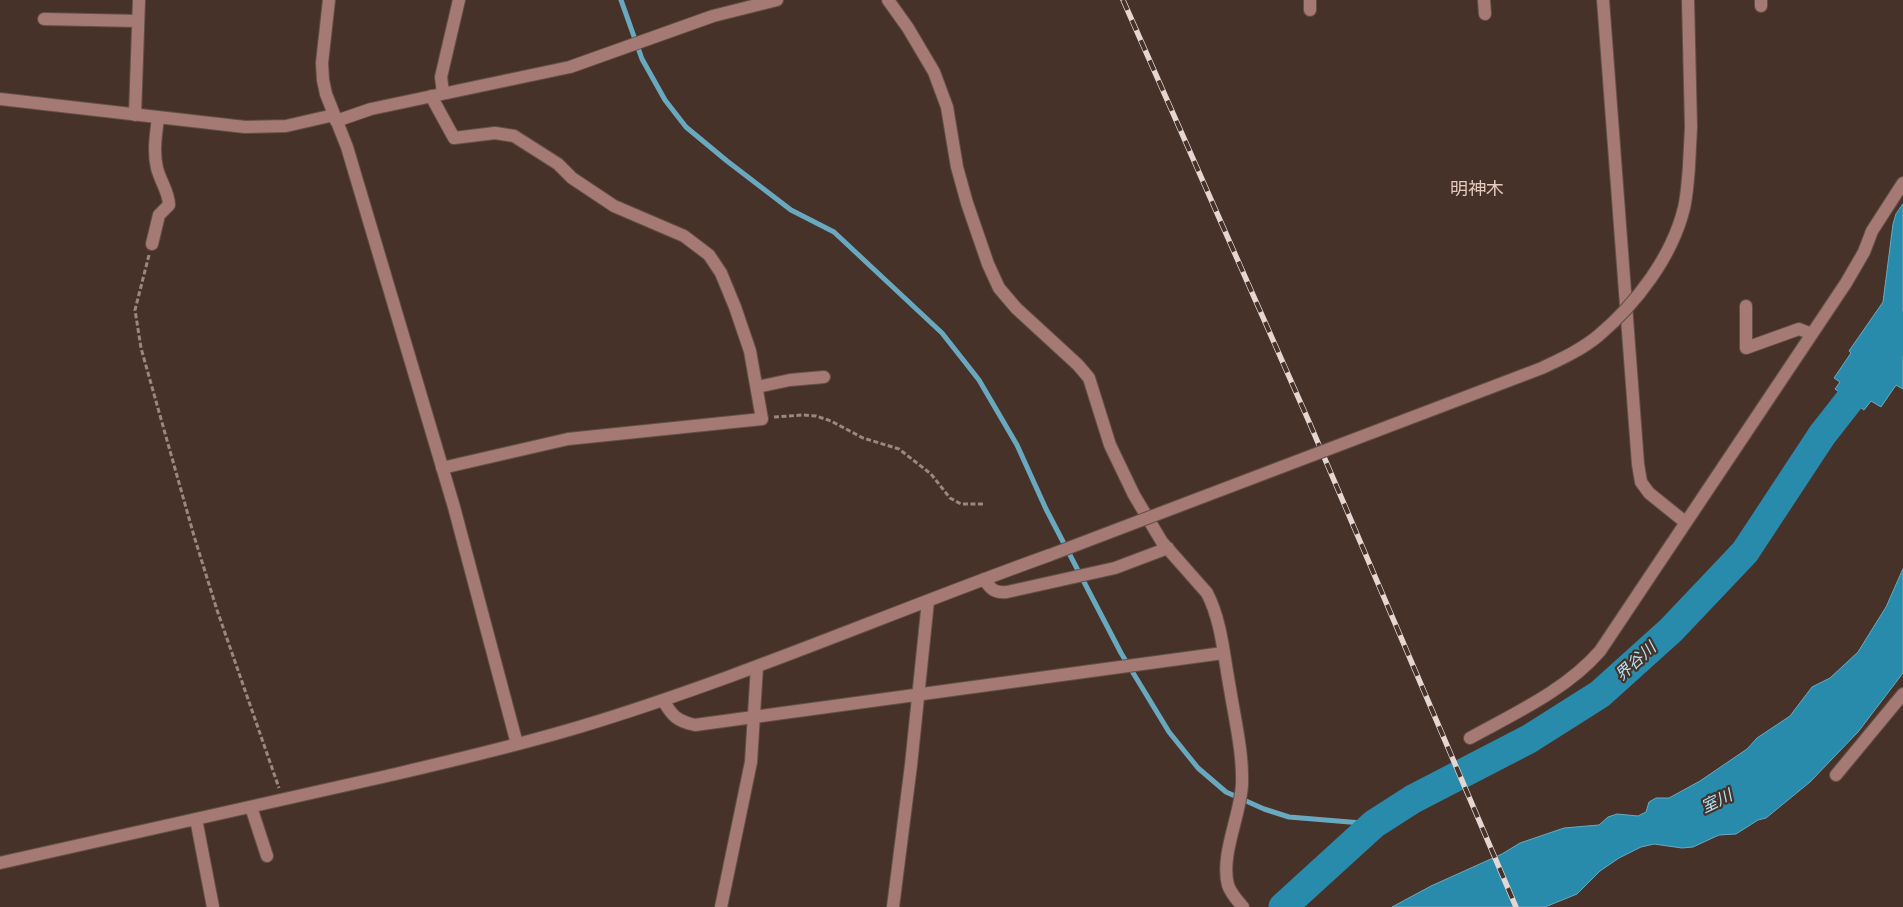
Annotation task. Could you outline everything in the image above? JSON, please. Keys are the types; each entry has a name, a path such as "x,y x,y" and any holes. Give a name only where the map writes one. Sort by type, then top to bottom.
{"street":[{"path":"135,115 139,0"},
{"path":"329,0 322,63 326,94 352,164 442,468 517,744"},
{"path":"442,468 568,439 762,418 750,351 722,273 710,254 684,236 614,206 572,178 558,164 514,136 495,133 454,138 437,95 459,0"},
{"path":"0,99 245,128 286,126 335,118 570,67 713,16 777,0"},
{"path":"888,0 908,28 934,72 947,107 957,167 967,203 988,264 999,288 1016,308 1089,378 1110,445 1124,478 1168,548 1207,593 1212,603 1223,653 1241,762 1239,805 1230,837 1228,886 1233,896 1243,907"},
{"path":"1484,0 1485,14"},
{"path":"1603,0 1638,464 1641,482 1649,493 1685,522"},
{"path":"0,863 284,800 442,763 577,728 663,700 757,666 1570,356 1597,337 1622,314 1658,266 1674,238 1684,208 1690,166 1691,127 1688,0"},
{"path":"44,19 138,21"},
{"path":"152,244 159,215 169,205 169,196 156,167 155,146 158,118"},
{"path":"1470,738 1531,704 1586,667 1600,651 1846,284 1864,252 1872,231 1903,182"},
{"path":"1746,306 1746,348 1799,329 1812,334"},
{"path":"756,387 790,380 824,377"},
{"path":"984,580 996,592 1007,592 1115,568 1168,548"},
{"path":"893,907 912,765 928,601"},
{"path":"663,700 672,714 682,722 695,725 1223,653"},
{"path":"721,907 749,776 757,666"},
{"path":"1836,775 1903,694"},
{"path":"251,807 267,856"},
{"path":"196,819 213,907"}],"path":[{"path":"152,244 135,310 141,348 217,610 284,800"},
{"path":"762,418 803,415 816,416 832,421 863,438 899,449 931,474 950,498 961,504 985,504"}],"water":[{"path":"1903,204 1903,389 1896,385 1881,407 1871,401 1864,410 1835,389 1840,382 1834,378 1851,353 1849,351 1883,302 1893,224 1896,214"},
{"name":"室川","path":"1903,569 1903,673 1858,732 1810,782 1766,818 1758,820 1736,834 1719,835 1693,847 1682,848 1654,844 1641,847 1619,858 1600,871 1577,894 1545,907 1392,907 1431,886 1502,854 1520,843 1564,828 1599,825 1608,817 1617,814 1638,816 1646,812 1649,802 1656,798 1669,798 1700,781 1747,749 1757,738 1790,716 1812,687 1830,678 1858,652 1886,607"}],"waterway":[{"path":"621,0 642,59 665,100 686,127 791,210 834,232 942,333 979,380 1017,445 1046,509 1121,653 1169,732 1198,768 1226,792 1264,809 1289,817 1374,824"},
{"name":"界谷川","path":"1283,907 1374,824 1413,799 1529,739 1600,694 1671,630 1745,552 1822,435 1894,343 1903,325"}],"railway":[{"path":"1123,0 1310,424 1516,907"}],"district":[{"name":"明神木","path":"1477,190"}]}
